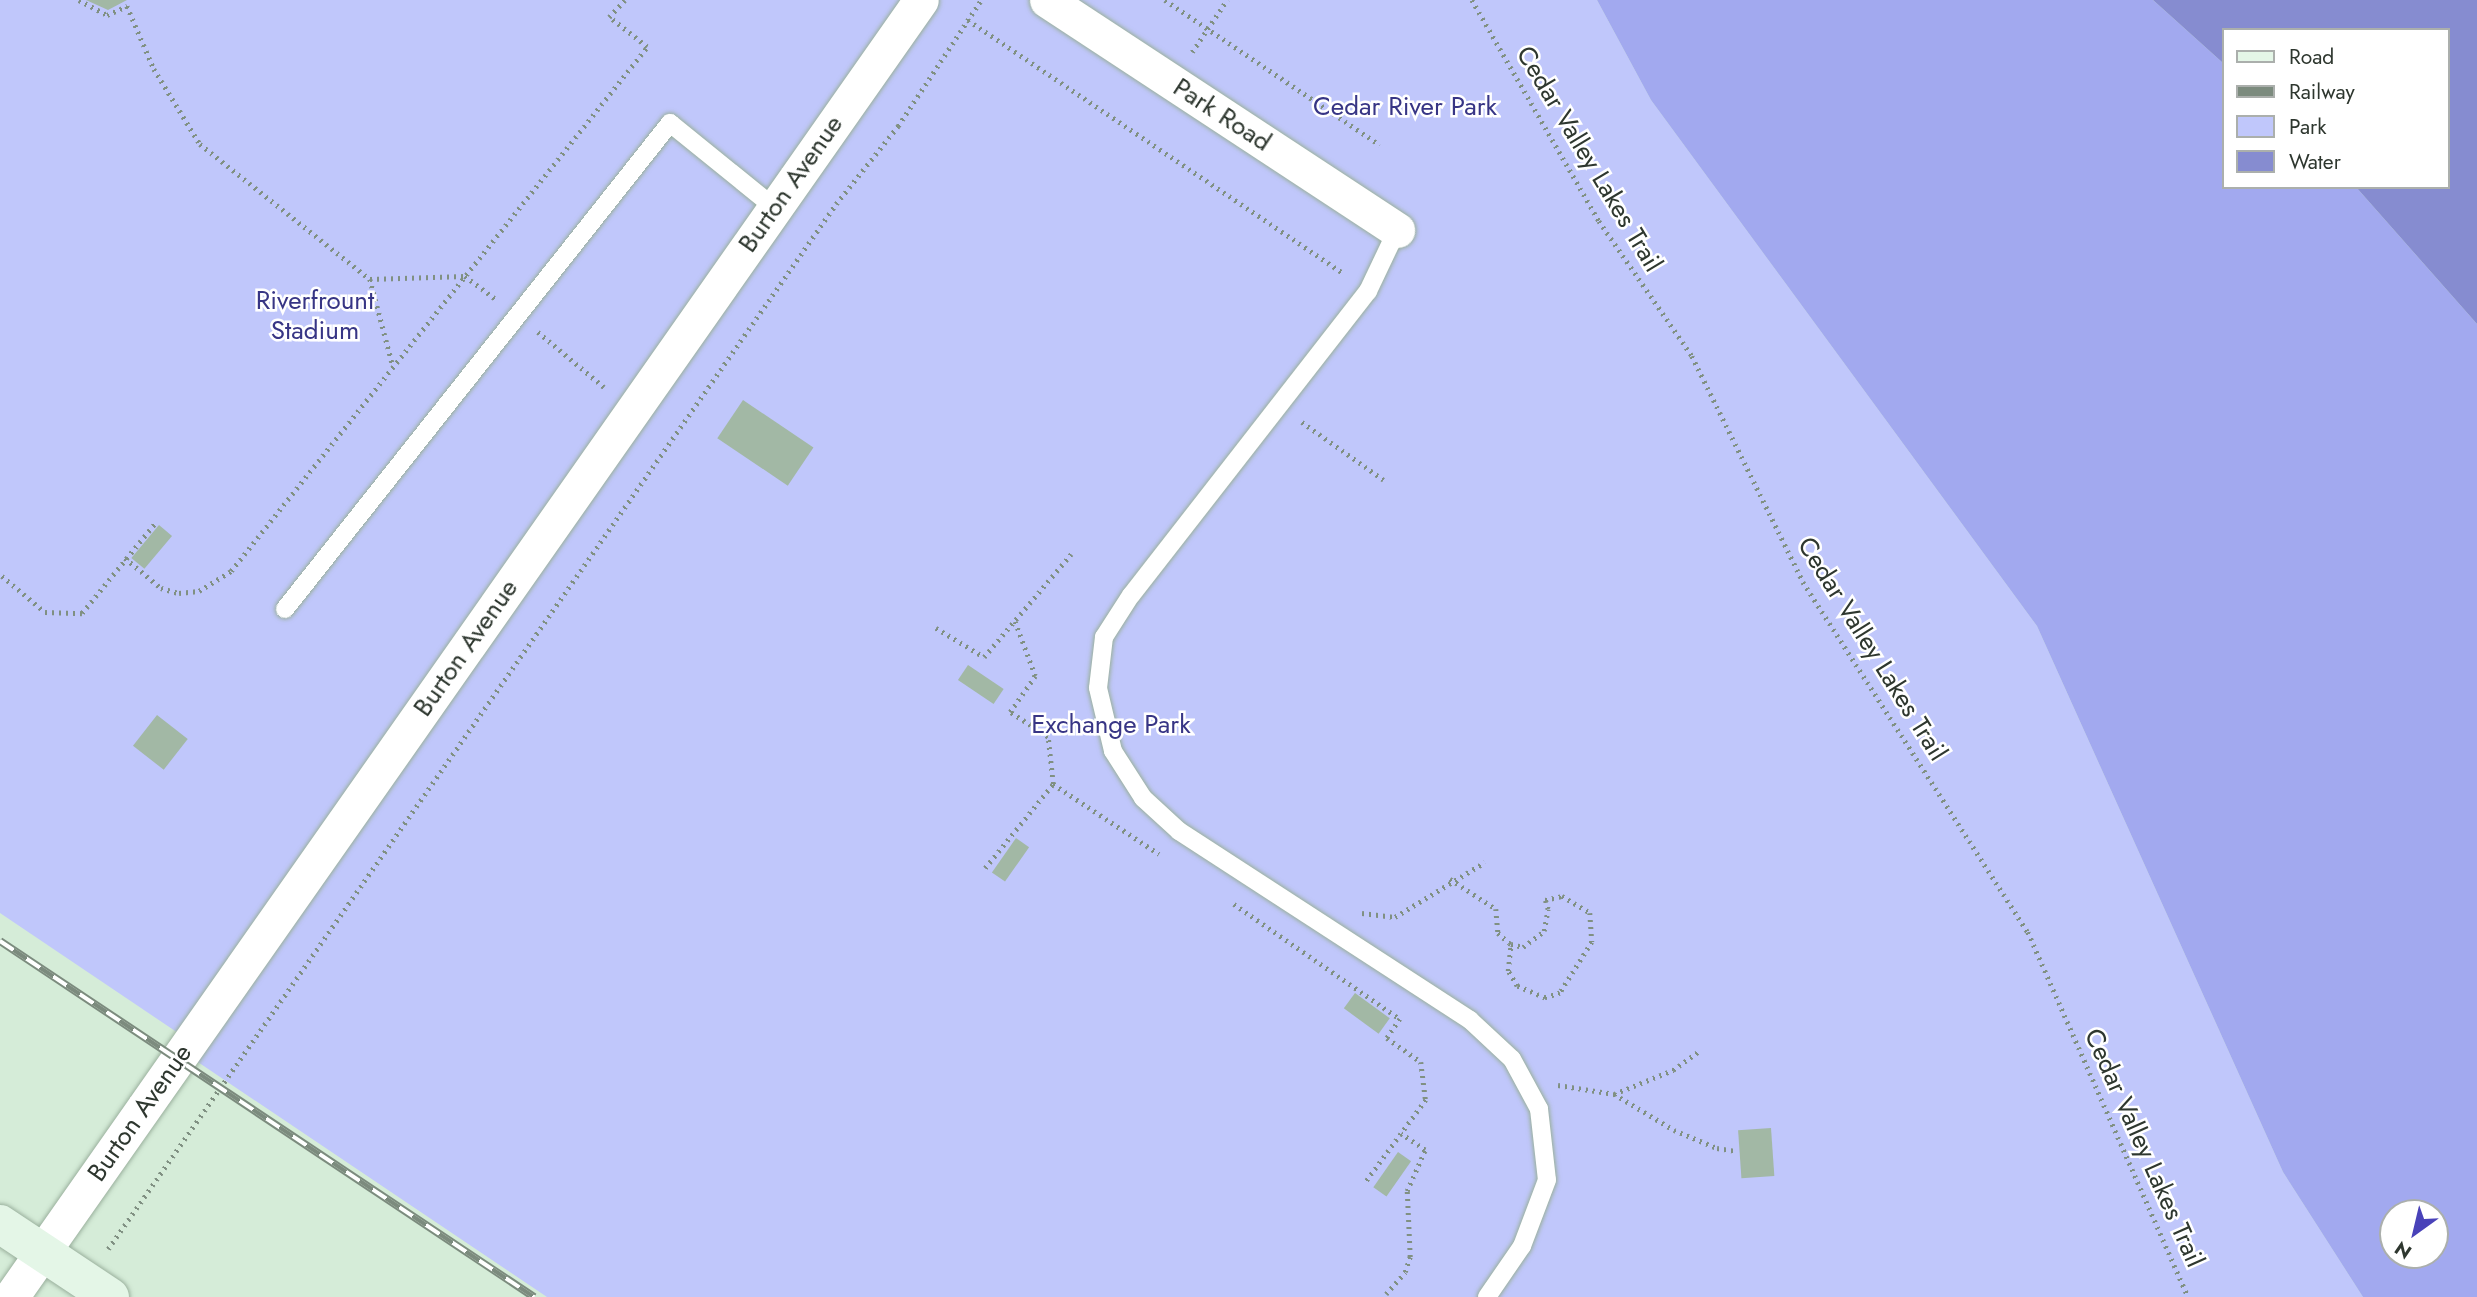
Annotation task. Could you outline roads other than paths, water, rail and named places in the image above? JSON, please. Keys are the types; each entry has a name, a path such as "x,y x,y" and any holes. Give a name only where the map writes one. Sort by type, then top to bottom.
{"main road":[{"path":"0,1224 98,1289"}],"street":[{"name":"Burton Avenue","path":"11,1297 920,0"},
{"name":"Park Road","path":"1047,0 1397,230"}],"lane":[{"path":"285,609 670,122 775,208"},
{"path":"1397,230 1368,290 1148,569 1104,637 1098,688 1113,751 1143,798 1179,831 1470,1020 1512,1059 1539,1109 1546,1180 1522,1246 1487,1297"}],"water":[{"path":"2153,0 2477,0 2477,324 2358,189 2449,189 2449,28 2222,28 2222,62"}],"railway":[{"path":"0,941 534,1297"}],"park label":[{"name":"Cedar River Park","path":"1405,107"},
{"name":"Riverfrount Stadium","path":"315,316"},
{"name":"Exchange Park","path":"1111,725"}]}
